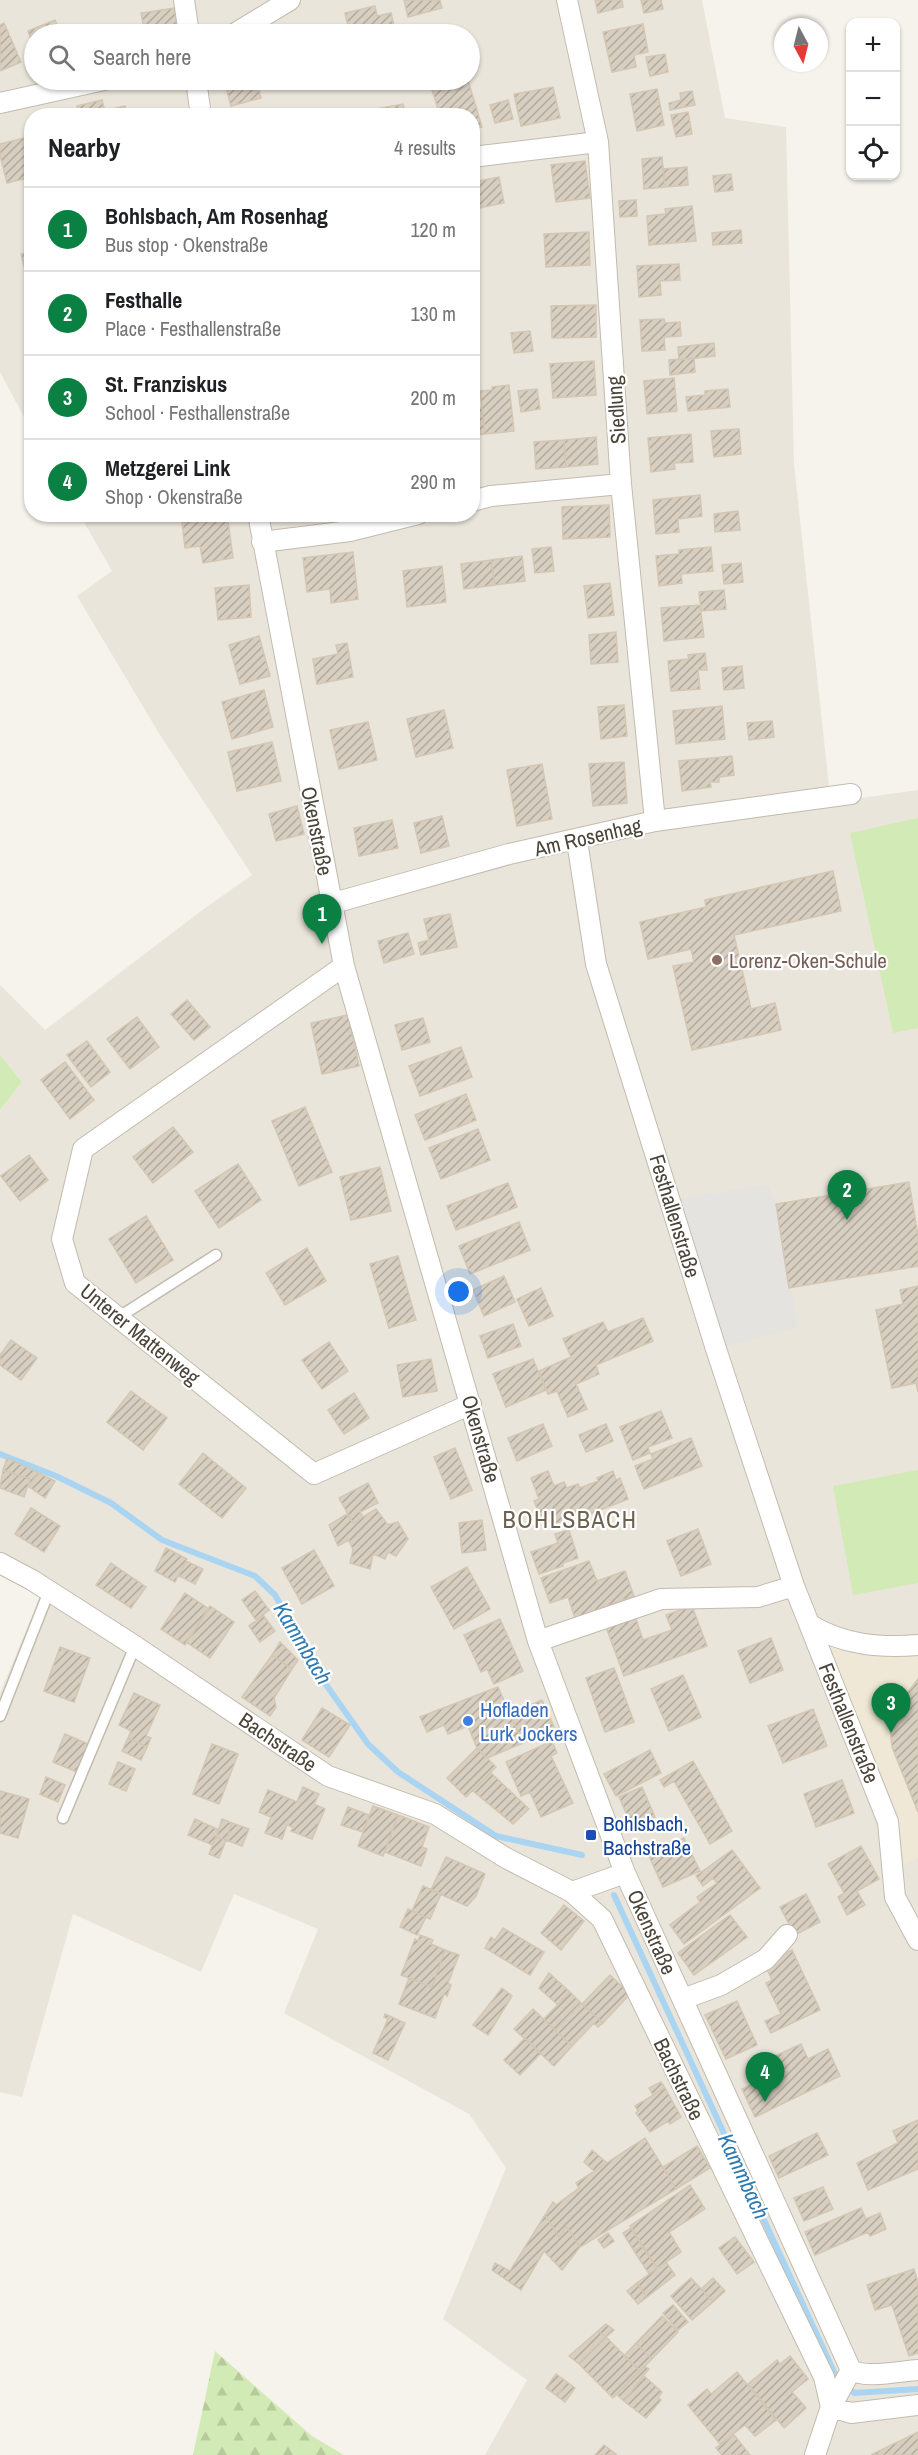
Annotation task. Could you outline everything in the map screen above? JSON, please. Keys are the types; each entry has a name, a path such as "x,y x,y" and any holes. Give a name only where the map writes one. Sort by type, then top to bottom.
{"street":[{"path":"184,0 188,24"},
{"path":"250,24 290,0"},
{"name":"Siedlung","path":"567,0 598,141 621,484 655,821"},
{"path":"0,103 59,90"},
{"path":"197,90 200,108"},
{"path":"480,156 598,141"},
{"path":"480,499 621,484"},
{"name":"Okenstraße","path":"259,522 330,904 344,966 538,1641 625,1873 851,2370"},
{"path":"262,542 350,531 386,522"},
{"name":"Am Rosenhag","path":"330,904 509,854 577,841 655,821 851,794"},
{"name":"Festhallenstraße","path":"577,841 596,964 716,1349 794,1586 888,1822 895,1897 918,1940"},
{"name":"Unterer Mattenweg","path":"344,966 83,1149 62,1239 75,1283 314,1474 471,1404"},
{"name":"Bachstraße","path":"0,1563 49,1591 135,1646 328,1776 435,1814 506,1858 572,1892 602,1919 834,2401"},
{"path":"538,1641 661,1599 758,1597 794,1586"},
{"name":"Festhallenstraße","path":"809,1624 827,1636 847,1642 894,1647 918,1645"},
{"path":"572,1892 625,1873"},
{"path":"683,1999 721,1985 766,1959 787,1935"},
{"path":"815,2455 834,2401 851,2370 857,2374 918,2370"},
{"path":"834,2401 851,2413 918,2405"}],"lane":[{"path":"119,1317 216,1255"},
{"path":"0,1716 49,1591"},
{"path":"63,1818 135,1646"}],"shaded area":[{"path":"0,0 702,0 725,118 786,127 794,464 829,786 854,799 918,790 918,2455 485,2455 527,2380 443,2319 506,2168 469,2114 284,2013 318,1929 234,1894 201,1972 73,1914 22,2097 0,2092 0,1693 40,1597 0,1575 0,1110 22,1082 0,1055 0,985 45,1030 252,875 160,735 77,596 112,571 84,522 480,522 480,108 24,108 24,417 0,372"},
{"path":"768,1185 776,1204 798,1328 716,1349 670,1200"},
{"path":"826,1643 918,1649 918,1858 904,1864 898,1814"}],"green space":[{"path":"918,818 918,1028 893,1033 850,833"},
{"path":"0,1055 22,1082 0,1110"},
{"path":"918,1470 918,1583 853,1595 833,1486"},
{"path":"215,2351 312,2436 344,2455 193,2455"}],"building":[{"path":"404,0 440,0 442,8 408,17"},
{"path":"595,0 622,0 623,7 598,13"},
{"path":"641,0 661,0 663,9 644,13"},
{"path":"375,6 377,16 391,13 394,24 348,24 345,13"},
{"path":"174,8 177,24 143,24 141,13"},
{"path":"55,20 57,24 45,24"},
{"path":"4,23 21,62 0,71 0,25"},
{"path":"643,24 648,52 634,55 636,67 612,72 603,32"},
{"path":"665,54 668,72 650,76 646,57"},
{"path":"553,87 560,118 521,126 514,94"},
{"path":"657,89 664,125 637,131 630,94"},
{"path":"227,90 259,90 261,98 231,106"},
{"path":"432,90 471,90 476,108 438,108"},
{"path":"692,91 695,105 670,110 669,103 681,100 680,93"},
{"path":"102,100 104,108 78,108 77,106"},
{"path":"508,100 513,119 495,123 490,105"},
{"path":"403,104 404,108 381,108"},
{"path":"688,112 692,134 676,137 671,115"},
{"path":"24,138 24,179 7,183 0,155 0,144"},
{"path":"662,157 665,187 644,189 642,159"},
{"path":"585,161 590,198 556,202 551,165"},
{"path":"687,167 688,185 665,187 663,169"},
{"path":"731,174 733,190 715,192 713,176"},
{"path":"499,177 504,203 480,208 480,181"},
{"path":"636,200 637,216 620,217 619,201"},
{"path":"692,206 696,241 649,245 647,216 666,214 665,209"},
{"path":"741,230 742,243 713,245 712,233"},
{"path":"589,232 590,265 546,267 544,234"},
{"path":"679,264 680,280 660,281 661,295 639,297 637,266"},
{"path":"596,305 596,337 552,338 551,306"},
{"path":"664,319 665,323 680,322 681,336 664,337 665,350 642,351 640,320"},
{"path":"530,331 533,351 514,353 511,333"},
{"path":"714,343 715,356 679,360 678,347"},
{"path":"694,358 695,372 670,375 669,360"},
{"path":"594,361 596,395 553,398 550,364"},
{"path":"674,378 677,411 647,414 644,381"},
{"path":"509,385 514,431 485,434 480,391"},
{"path":"537,389 540,409 521,412 518,391"},
{"path":"728,389 730,407 688,411 686,397 705,395 705,391"},
{"path":"480,408 482,408 485,434 480,434"},
{"path":"739,429 741,454 714,457 711,431"},
{"path":"691,434 693,462 674,463 675,469 651,472 648,438"},
{"path":"596,437 598,464 566,467 564,440"},
{"path":"564,440 566,467 536,469 534,442"},
{"path":"700,495 702,516 678,519 679,532 656,534 653,500"},
{"path":"609,505 610,537 563,539 562,507"},
{"path":"738,511 740,530 715,532 714,514"},
{"path":"182,522 228,522 233,558 203,563 200,546 185,548"},
{"path":"551,547 554,571 535,573 532,549"},
{"path":"711,547 713,571 681,574 682,583 659,586 656,556 679,554 679,550"},
{"path":"353,552 358,599 331,603 330,589 307,592 303,558"},
{"path":"522,556 525,581 495,585 491,560"},
{"path":"491,560 495,585 464,589 461,564"},
{"path":"741,563 743,582 724,584 722,565"},
{"path":"442,566 446,602 407,607 403,571"},
{"path":"610,583 614,615 588,618 584,586"},
{"path":"249,585 251,617 218,620 215,588"},
{"path":"724,590 726,609 701,611 699,592"},
{"path":"700,605 704,637 664,641 661,608"},
{"path":"616,632 618,662 591,664 589,635"},
{"path":"259,636 270,676 240,684 229,645"},
{"path":"347,643 353,677 317,684 313,659 338,654 336,645"},
{"path":"705,653 707,670 698,670 700,689 671,691 668,661 689,659 688,655"},
{"path":"742,666 744,688 724,690 722,668"},
{"path":"264,690 273,727 232,739 222,702"},
{"path":"624,705 627,736 601,739 598,707"},
{"path":"722,706 725,739 676,744 673,711"},
{"path":"444,710 453,748 416,757 407,719"},
{"path":"772,721 774,737 749,740 747,723"},
{"path":"368,722 377,760 339,769 330,730"},
{"path":"272,742 281,781 237,791 228,752"},
{"path":"732,756 734,775 719,777 719,782 710,782 711,787 682,791 679,761"},
{"path":"624,762 627,803 593,806 589,764"},
{"path":"542,764 552,819 517,826 507,770"},
{"path":"297,806 304,834 276,841 269,814"},
{"path":"442,816 449,846 421,853 414,823"},
{"path":"392,820 398,848 359,856 354,828"},
{"name":"Lorenz-Oken-Schule","path":"833,871 841,911 734,935 751,1009 775,1003 781,1030 692,1050 673,966 694,962 691,949 648,959 640,922 706,907 705,900"},
{"path":"450,914 457,947 421,955 418,943 429,940 424,919"},
{"path":"408,933 414,954 384,963 378,941"},
{"path":"187,1000 210,1027 194,1040 171,1014"},
{"path":"348,1015 359,1066 322,1074 311,1023"},
{"path":"137,1017 159,1047 130,1069 107,1039"},
{"path":"423,1018 430,1042 402,1050 395,1025"},
{"path":"87,1041 110,1072 91,1087 67,1055"},
{"path":"461,1047 472,1077 420,1096 409,1066"},
{"path":"65,1062 94,1100 70,1119 41,1080"},
{"path":"466,1094 476,1120 425,1140 415,1115"},
{"path":"305,1107 332,1172 299,1186 272,1121"},
{"path":"173,1127 193,1152 153,1183 133,1157"},
{"path":"478,1129 490,1160 441,1179 429,1148"},
{"path":"29,1155 48,1180 20,1201 1,1176"},
{"path":"238,1164 261,1200 219,1228 195,1191"},
{"path":"380,1167 391,1211 351,1220 340,1177"},
{"path":"909,1182 918,1236 918,1266 789,1288 776,1204"},
{"path":"508,1183 517,1207 456,1230 447,1206"},
{"path":"146,1216 173,1260 136,1283 109,1239"},
{"path":"519,1222 530,1250 470,1274 459,1246"},
{"path":"307,1248 326,1281 285,1305 266,1273"},
{"path":"398,1256 416,1320 389,1328 370,1264"},
{"path":"504,1276 515,1302 484,1316 473,1290"},
{"path":"918,1286 918,1392 916,1383 892,1388 876,1310 903,1304 900,1290"},
{"path":"541,1288 553,1316 529,1326 517,1299"},
{"path":"643,1318 653,1341 596,1365 599,1374 576,1384 587,1409 568,1417 557,1391 548,1394 539,1371 571,1357 563,1339 603,1322 608,1332"},
{"path":"513,1324 521,1346 488,1358 480,1336"},
{"path":"11,1340 37,1358 21,1380 0,1365 0,1355"},
{"path":"329,1342 348,1371 322,1389 302,1360"},
{"path":"431,1359 437,1391 403,1397 397,1365"},
{"path":"533,1359 546,1390 506,1407 493,1374"},
{"path":"131,1391 167,1418 143,1450 107,1422"},
{"path":"354,1393 369,1418 344,1434 328,1410"},
{"path":"661,1411 672,1438 648,1447 650,1453 633,1460 620,1427"},
{"path":"543,1424 552,1446 517,1461 508,1438"},
{"path":"606,1424 613,1441 586,1452 579,1435"},
{"path":"691,1438 702,1466 644,1489 635,1466 653,1459 651,1454"},
{"path":"455,1448 472,1490 451,1499 434,1457"},
{"path":"203,1453 246,1488 222,1518 179,1484"},
{"path":"7,1458 39,1473 28,1486 30,1479 3,1470"},
{"path":"3,1470 30,1479 24,1497 0,1488"},
{"path":"548,1471 554,1486 564,1482 567,1488 578,1484 580,1488 598,1481 597,1478 613,1471 616,1480 620,1478 628,1499 585,1516 584,1512 545,1528 534,1501 539,1499 531,1478"},
{"path":"39,1473 55,1481 45,1498 28,1486"},
{"path":"368,1483 378,1503 360,1512 363,1517 353,1523 339,1498"},
{"path":"31,1508 60,1526 44,1552 15,1534"},
{"path":"376,1509 388,1525 398,1522 408,1539 396,1556 388,1552 385,1559 373,1554 370,1569 350,1563 353,1550 349,1540 338,1546 329,1525 347,1514 353,1523"},
{"path":"482,1520 486,1550 462,1553 459,1523"},
{"path":"698,1529 711,1564 681,1576 667,1541"},
{"path":"569,1530 578,1558 539,1574 531,1552 558,1543 555,1534"},
{"path":"166,1548 187,1559 175,1582 155,1571"},
{"path":"314,1550 334,1586 302,1604 282,1568"},
{"path":"186,1561 203,1569 195,1584 179,1576"},
{"path":"589,1561 597,1581 625,1571 634,1596 575,1618 568,1597 550,1603 541,1578"},
{"path":"111,1563 146,1587 131,1608 96,1585"},
{"path":"467,1567 490,1609 454,1629 431,1587"},
{"path":"255,1591 269,1610 256,1620 242,1600"},
{"path":"185,1593 209,1609 185,1645 161,1629"},
{"path":"210,1606 234,1622 210,1658 186,1642"},
{"path":"692,1606 707,1646 624,1676 606,1627 635,1616 643,1640 672,1630 666,1615"},
{"path":"263,1615 275,1631 260,1642 249,1626"},
{"path":"500,1619 523,1671 494,1684 487,1669 481,1672 464,1635"},
{"path":"771,1638 783,1670 750,1683 738,1651"},
{"path":"280,1642 298,1660 292,1669 272,1655"},
{"path":"60,1647 90,1658 74,1702 44,1691"},
{"path":"272,1655 292,1669 274,1698 276,1707 270,1716 242,1697"},
{"path":"614,1668 634,1722 605,1732 586,1678"},
{"path":"683,1675 701,1717 669,1731 651,1689"},
{"path":"918,1679 918,1812 892,1747 889,1717"},
{"name":"Hofladen Lurk Jockers","path":"498,1687 523,1743 487,1758 477,1748 468,1726 448,1734 444,1725 427,1732 420,1717"},
{"path":"134,1693 160,1705 146,1736 151,1738 147,1747 128,1738 131,1731 119,1725"},
{"path":"542,1700 555,1729 523,1743 510,1714"},
{"path":"322,1708 350,1725 329,1757 302,1740"},
{"path":"813,1709 827,1746 783,1763 768,1726"},
{"path":"65,1734 88,1744 77,1772 53,1762"},
{"path":"128,1738 147,1747 141,1760 122,1751"},
{"path":"552,1741 557,1753 551,1756 573,1803 541,1817 530,1792 521,1796 506,1762"},
{"path":"212,1744 238,1754 219,1804 193,1794"},
{"path":"477,1748 496,1767 466,1797 447,1778"},
{"path":"650,1750 661,1773 616,1796 604,1774"},
{"path":"693,1761 732,1831 710,1844 674,1781 664,1787 660,1780"},
{"path":"118,1762 135,1769 126,1791 109,1784"},
{"path":"491,1773 529,1809 513,1824 473,1791"},
{"path":"46,1777 65,1785 58,1802 40,1794"},
{"path":"842,1780 854,1813 816,1827 804,1794"},
{"path":"303,1787 319,1794 314,1804 325,1809 312,1839 291,1831 293,1827 287,1825 282,1839 265,1833 271,1817 259,1812 268,1790 297,1802"},
{"path":"642,1787 655,1817 632,1827 619,1797"},
{"path":"0,1791 29,1799 18,1838 0,1833"},
{"path":"373,1806 398,1815 383,1856 358,1846"},
{"path":"348,1807 369,1815 363,1832 341,1825"},
{"path":"398,1815 429,1827 422,1847 427,1849 421,1866 385,1852"},
{"path":"195,1819 219,1830 213,1845 188,1835"},
{"path":"222,1819 232,1823 226,1840 216,1837"},
{"path":"232,1823 249,1829 242,1846 226,1840"},
{"path":"216,1837 226,1840 219,1858 209,1854"},
{"path":"684,1838 700,1871 663,1887 648,1854"},
{"path":"861,1846 879,1879 857,1891 865,1905 847,1915 838,1897 844,1893 828,1864"},
{"path":"732,1850 760,1888 684,1944 670,1925 700,1902 697,1897 717,1883 713,1878 703,1886 696,1876"},
{"path":"446,1857 485,1874 476,1896 467,1906 431,1890"},
{"path":"423,1886 441,1894 430,1919 412,1911"},
{"path":"806,1894 820,1922 795,1935 780,1907"},
{"path":"564,1905 584,1921 561,1950 541,1933"},
{"path":"408,1909 426,1917 417,1935 400,1927"},
{"path":"730,1915 747,1937 694,1975 678,1953"},
{"path":"503,1928 544,1952 530,1975 485,1948 491,1937 495,1940"},
{"path":"420,1935 433,1940 431,1944 445,1950 432,1987 401,1975 415,1939 418,1941"},
{"path":"445,1950 459,1955 448,1983 451,1985 447,1996 444,1994 435,2018 399,2004 409,1978 432,1987"},
{"path":"792,1950 820,2010 771,2033 765,2021 781,2014 766,1983 772,1980 764,1963"},
{"path":"549,1973 570,1992 558,2005 539,1988"},
{"path":"610,1975 630,1994 603,2023 582,2004"},
{"path":"502,1988 512,1996 488,2035 473,2025"},
{"path":"570,1992 581,2003 555,2030 544,2019"},
{"path":"737,2001 757,2045 726,2059 705,2015"},
{"path":"581,2003 603,2023 598,2027 594,2023 572,2046 555,2030"},
{"path":"533,2009 572,2046 554,2066 514,2029"},
{"path":"385,2014 405,2023 388,2060 373,2053 388,2019 384,2017"},
{"path":"525,2038 541,2053 520,2075 504,2060"},
{"path":"801,2044 808,2059 828,2049 840,2076 755,2117 742,2089 782,2070 775,2056"},
{"path":"661,2082 665,2088 653,2095 649,2088"},
{"path":"665,2088 681,2117 670,2124 668,2121 650,2132 636,2113 638,2111 635,2106"},
{"path":"918,2120 918,2169 868,2190 857,2163 898,2143 893,2131"},
{"path":"817,2133 828,2155 779,2178 769,2156"},
{"path":"645,2138 676,2189 580,2247 566,2226 559,2237 545,2215 553,2202 556,2205 579,2188 576,2183"},
{"path":"697,2146 710,2168 676,2189 663,2167"},
{"path":"592,2150 607,2163 594,2171 584,2162"},
{"path":"690,2185 705,2209 669,2232 681,2252 657,2268 630,2226"},
{"path":"823,2187 833,2209 804,2221 794,2198"},
{"path":"861,2208 866,2219 880,2213 886,2229 870,2236 868,2232 815,2255 805,2232"},
{"path":"545,2215 559,2237 566,2226 580,2247 562,2270 544,2251 521,2290 492,2270 495,2263 510,2271"},
{"path":"631,2228 642,2246 634,2251 623,2233"},
{"path":"608,2233 614,2241 604,2248 598,2240"},
{"path":"735,2237 754,2262 737,2274 719,2248"},
{"path":"642,2246 657,2268 649,2274 634,2251"},
{"path":"666,2262 675,2275 647,2297 637,2283"},
{"path":"914,2269 918,2282 918,2353 909,2356 892,2305 875,2310 867,2285"},
{"path":"691,2278 713,2302 692,2320 671,2296"},
{"path":"713,2278 725,2291 713,2302 701,2289"},
{"path":"637,2283 647,2297 638,2304 627,2291"},
{"path":"673,2305 688,2322 678,2330 663,2313"},
{"path":"662,2316 678,2332 652,2359 636,2343"},
{"path":"606,2324 614,2330 606,2337 598,2331"},
{"path":"598,2331 606,2337 579,2364 569,2356"},
{"path":"606,2337 640,2371 613,2398 579,2364"},
{"path":"636,2343 652,2359 640,2371 624,2356"},
{"path":"790,2356 808,2379 792,2392 806,2408 784,2428 748,2384 777,2360 780,2364"},
{"path":"644,2366 649,2369 624,2401 616,2394"},
{"path":"737,2372 776,2420 755,2436 745,2425 720,2444 688,2405 707,2389 711,2394"},
{"path":"556,2374 567,2382 557,2396 546,2388"},
{"path":"644,2376 662,2392 658,2397 661,2400 646,2418 624,2401"},
{"path":"567,2382 575,2388 565,2402 557,2396"},
{"path":"918,2432 918,2455 871,2455"},
{"path":"734,2435 750,2455 722,2455 716,2448"},
{"path":"604,2445 617,2455 595,2455"}],"waterway":[{"name":"Kammbach","path":"0,1454 56,1476 111,1503 162,1540 255,1576 275,1595 322,1679 368,1744 398,1772 496,1836 582,1855"},
{"name":"Kammbach","path":"614,1895 835,2374 854,2393 918,2389"}],"place":[{"name":"Bohlsbach, Am Rosenhag","path":"322,944"},
{"name":"Lorenz-Oken-Schule","path":"717,960"},
{"name":"Festhalle","path":"847,1220"},
{"name":"Hofladen Lurk Jockers","path":"468,1721"},
{"name":"St. Franziskus","path":"891,1733"},
{"name":"Bohlsbach, Bachstraße","path":"591,1835"},
{"name":"Metzgerei Link","path":"765,2102"}],"district":[{"name":"BOHLSBACH","path":"570,1519"}]}
